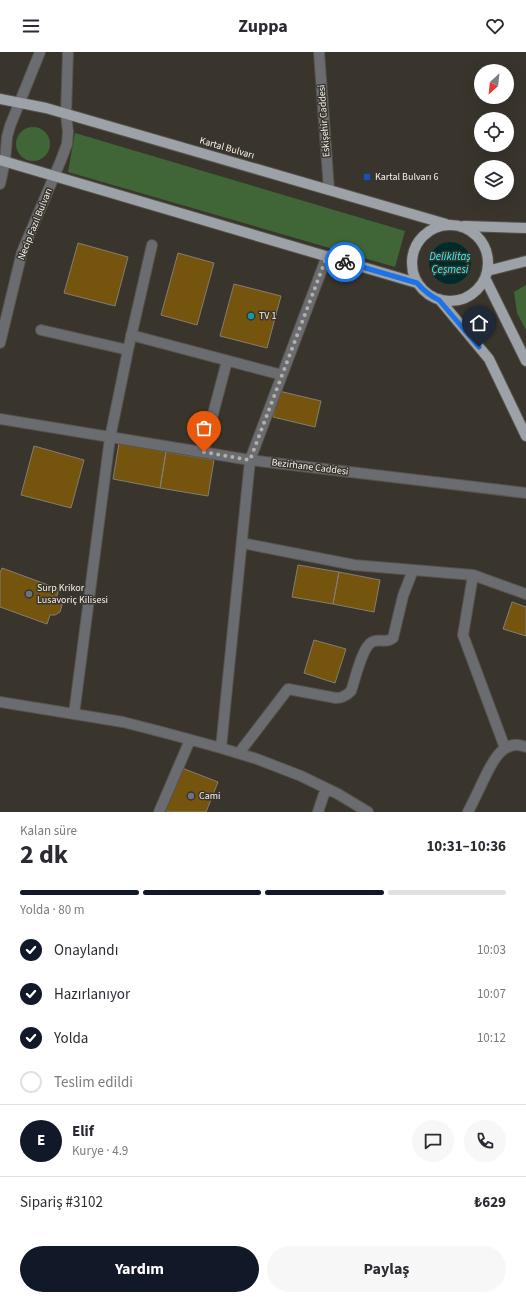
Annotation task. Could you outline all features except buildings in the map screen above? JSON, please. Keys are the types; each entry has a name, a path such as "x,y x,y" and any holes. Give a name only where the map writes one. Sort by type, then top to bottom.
{"main road":[{"name":"Kartal Bulvarı","path":"0,99 46,108 446,224"},
{"path":"2,161 417,283"},
{"path":"460,226 469,229 482,242 488,259 486,274 480,286 466,297 457,300 439,300 430,296 417,283 411,266 411,257 414,248 425,233 433,228 446,224 460,226 526,228"},
{"path":"486,274 526,261"},
{"path":"486,274 526,361"},
{"path":"439,300 489,359 526,436"}],"street":[{"path":"0,184 2,161 7,137 13,118 40,52"},
{"name":"Necip Fazıl Bulvarı","path":"0,342 22,252 55,176 67,144 68,132 66,114 68,52"},
{"name":"Eskişehir Caddesi","path":"318,52 329,190"},
{"path":"74,714 110,438 131,335 152,245"},
{"path":"221,748 250,460 327,256"},
{"path":"40,330 128,350"},
{"path":"131,335 282,375"},
{"path":"204,452 227,361"},
{"name":"Bezirhane Caddesi","path":"0,419 250,460 526,493"},
{"path":"242,542 354,564 473,576 526,594"},
{"path":"239,753 288,689 336,698 340,698 351,691 366,647 377,640 386,642 393,638 403,596 413,570"},
{"path":"473,576 463,634 505,748"},
{"path":"0,702 123,722 239,753 276,766 326,788 350,800 368,812"},
{"path":"159,812 190,740"},
{"path":"468,812 495,757 505,748 516,745 526,747"},
{"path":"318,812 326,788"}],"green space":[{"path":"30,127 36,127 40,128 47,134 50,144 49,151 43,158 36,161 30,161 26,160 19,154 16,147 16,141 17,137 23,130"},
{"path":"75,133 405,231 395,267 68,172"},
{"path":"526,285 526,330 517,313 514,292"}],"water":[{"name":"Deliklitaş Çeşmesi","path":"450,242 465,248 471,263 465,278 450,284 435,278 429,263 435,248"}],"way so far":[{"path":"204,452 250,460 327,256 345,262"}],"place":[{"name":"Kartal Bulvarı 6","path":"367,177"},
{"name":"TV 1","path":"251,316"},
{"name":"Surp Krikor Lusavoriç Kilisesi","path":"29,594"},
{"name":"Cami","path":"191,796"}],"route":[{"path":"345,262 417,283 430,296 439,300 479,347"}]}
